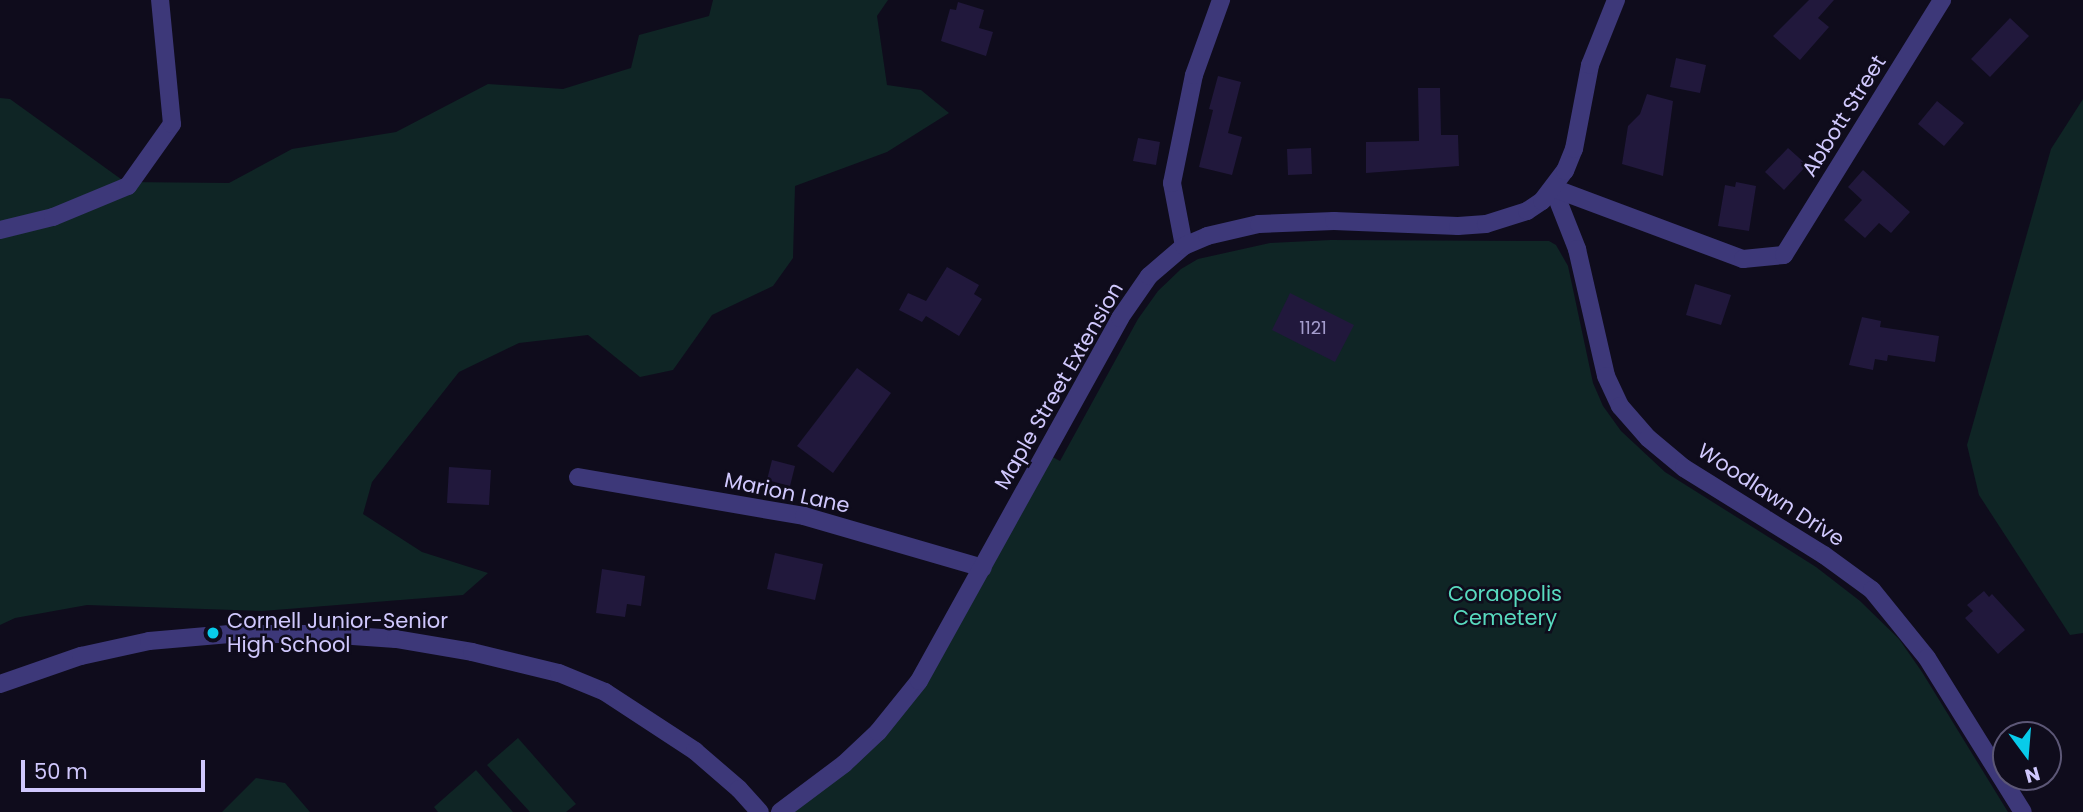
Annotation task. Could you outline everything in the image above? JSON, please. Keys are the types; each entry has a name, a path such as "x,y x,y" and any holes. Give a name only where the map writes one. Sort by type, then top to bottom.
{"street":[{"path":"0,230 53,217 128,186 172,124 159,0"},
{"path":"1184,246 1172,183 1194,75 1221,0"},
{"name":"Maple Street Extension","path":"780,812 844,764 897,710 938,651 1120,318 1149,276 1184,246 1232,228 1288,221 1486,224 1527,211 1553,188 1574,149 1590,65 1616,0"},
{"name":"Abbott Street","path":"1553,188 1744,260 1784,255 1942,0"},
{"name":"Woodlawn Drive","path":"1553,188 1577,249 1606,376 1620,406 1648,438 1684,468 1824,555 1872,590 1927,658 2023,812"},
{"name":"Marion Lane","path":"578,477 804,516 983,568"},
{"path":"0,684 81,656 149,641 230,634 324,634 396,639 472,652 559,673 605,692 695,751 739,789 760,812"}],"green space":[{"path":"713,0 888,0 877,16 887,85 921,90 949,113 887,152 795,186 793,258 773,286 712,315 673,370 640,377 588,335 519,343 459,372 372,482 363,514 422,552 488,573 463,595 262,611 87,605 15,618 0,625 0,98 10,99 125,182 229,183 292,149 396,132 488,84 563,89 631,68 639,35 709,16"},
{"path":"2083,99 2083,633 2070,635 1979,495 1967,445 2051,149"},
{"name":"Coraopolis Cemetery","path":"1331,240 1549,241 1556,245 1568,266 1593,383 1603,406 1621,431 1665,472 1816,567 1860,601 1899,639 1992,786 1992,791 1995,791 2008,812 780,812 878,732 1045,453 1060,461 1138,319 1158,291 1181,269 1198,259 1270,243"},
{"path":"518,738 576,804 566,812 530,812 487,765"},
{"path":"476,770 513,812 438,812 434,807"},
{"path":"256,778 285,783 310,812 222,812"}],"building":[{"path":"1809,0 1834,0 1818,18 1829,27 1800,60 1773,36"},
{"path":"958,2 984,10 979,28 993,32 986,56 941,41 950,9 956,10"},
{"path":"2010,18 2029,36 1990,77 1971,59"},
{"path":"1676,58 1706,65 1700,93 1670,87"},
{"path":"1218,76 1241,82 1228,133 1242,137 1232,175 1199,167"},
{"path":"1418,88 1440,88 1441,135 1458,135 1459,166 1366,173 1366,142 1419,141"},
{"path":"1647,94 1673,101 1663,176 1622,164 1628,126 1640,114"},
{"path":"1937,101 1964,123 1944,146 1918,124"},
{"path":"1138,138 1160,142 1156,165 1133,161"},
{"path":"1311,148 1312,174 1288,175 1287,149"},
{"path":"1788,148 1807,165 1784,190 1765,172"},
{"path":"1863,170 1910,212 1891,233 1879,223 1865,238 1844,220 1862,200 1848,187"},
{"path":"1736,182 1756,186 1749,231 1718,226 1725,185 1735,187"},
{"path":"947,267 979,285 974,294 982,299 959,336 926,316 922,322 899,310 908,293 926,301"},
{"path":"1695,284 1731,295 1721,325 1686,315"},
{"path":"1290,293 1354,325 1335,362 1272,330"},
{"path":"1862,317 1881,321 1880,327 1939,336 1935,362 1888,355 1887,361 1875,359 1873,370 1849,365"},
{"path":"857,368 891,393 833,473 797,446"},
{"path":"772,460 795,466 790,486 767,480"},
{"path":"449,467 491,470 489,505 447,503"},
{"path":"775,553 823,564 815,600 767,589"},
{"path":"602,569 645,576 641,606 627,604 625,617 596,613"},
{"path":"1984,591 1989,597 1992,594 2025,630 1998,654 1965,618 1973,611 1967,605"}],"place":[{"name":"Cornell Junior-Senior High School","path":"213,633"}]}
